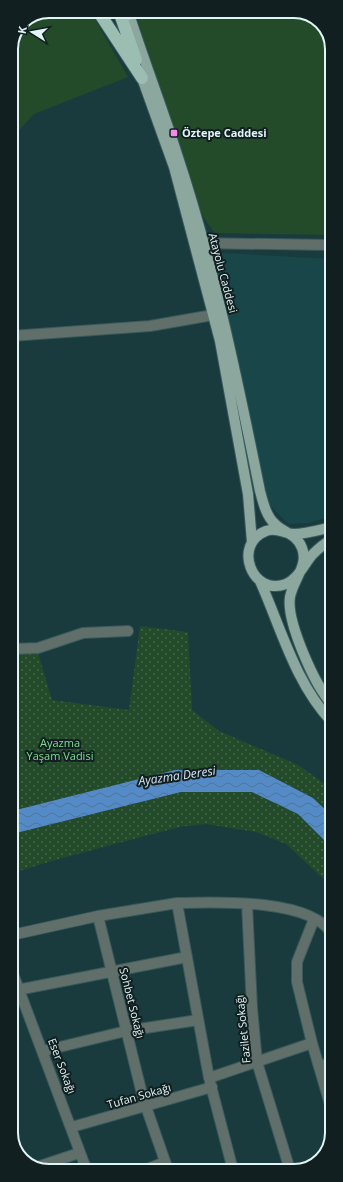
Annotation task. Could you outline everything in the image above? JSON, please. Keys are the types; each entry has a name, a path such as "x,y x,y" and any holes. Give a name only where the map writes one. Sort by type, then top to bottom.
{"highway":[{"path":"103,18 142,78"},
{"path":"127,18 142,78"}],"main road":[{"name":"Atayolu Caddesi","path":"128,18 176,152 220,341 248,494 252,542 248,551 248,559 253,574 260,581 273,611 281,637 306,686 325,712"},
{"name":"Atayolu Caddesi","path":"142,78 174,167 233,358 260,491 270,519 276,525 297,539 302,548 303,564 292,586 289,600 294,626 308,666 325,693"},
{"path":"252,542 266,531 275,529 291,534 308,533 325,529"},
{"path":"260,581 267,585 277,586 290,581 300,572 313,554 325,545"}],"street":[{"path":"198,243 325,245"},
{"path":"18,335 150,326 213,315"},
{"path":"18,649 38,648 82,633 128,631"},
{"path":"18,934 98,916 177,903 216,902 288,908 314,919 325,927"},
{"path":"177,903 210,1083 231,1164"},
{"name":"Fazilet Sokağı","path":"247,904 252,1008 257,1062 288,1164"},
{"name":"Sohbet Sokağı","path":"98,916 146,1107 166,1164"},
{"path":"314,919 297,962 297,982 312,1043 325,1086"},
{"path":"18,989 187,957"},
{"name":"Eser Sokağı","path":"18,997 43,1051 72,1127 79,1153 84,1164"},
{"path":"43,1051 126,1031 198,1020"},
{"name":"Tufan Sokağı","path":"72,1127 146,1107 210,1083 257,1062 312,1043"},
{"path":"320,1068 325,1065"},
{"path":"46,1164 79,1153"}],"shaded area":[{"path":"206,252 325,259 325,518 308,523 288,524 268,503"}],"green space":[{"path":"49,18 94,18 128,77 34,114 18,131 18,49 20,37 23,32 37,20"},
{"path":"137,18 296,18 306,20 315,26 321,33 325,49 325,235 215,233 202,214 197,203 150,62"},
{"name":"Ayazma Yaşam Vadisi","path":"140,626 188,632 192,710 219,731 298,765 325,784 325,809 313,798 259,770 175,770 18,809 18,653 38,653 52,700 129,710"},
{"path":"181,792 252,792 298,814 325,841 325,880 286,844 256,832 206,824 179,827 18,871 18,833"}],"water":[{"name":"Ayazma Deresi","path":"175,770 259,770 313,798 325,809 325,841 298,814 252,792 181,792 18,833 18,809"}],"place":[{"name":"Öztepe Caddesi","path":"174,133"}]}
